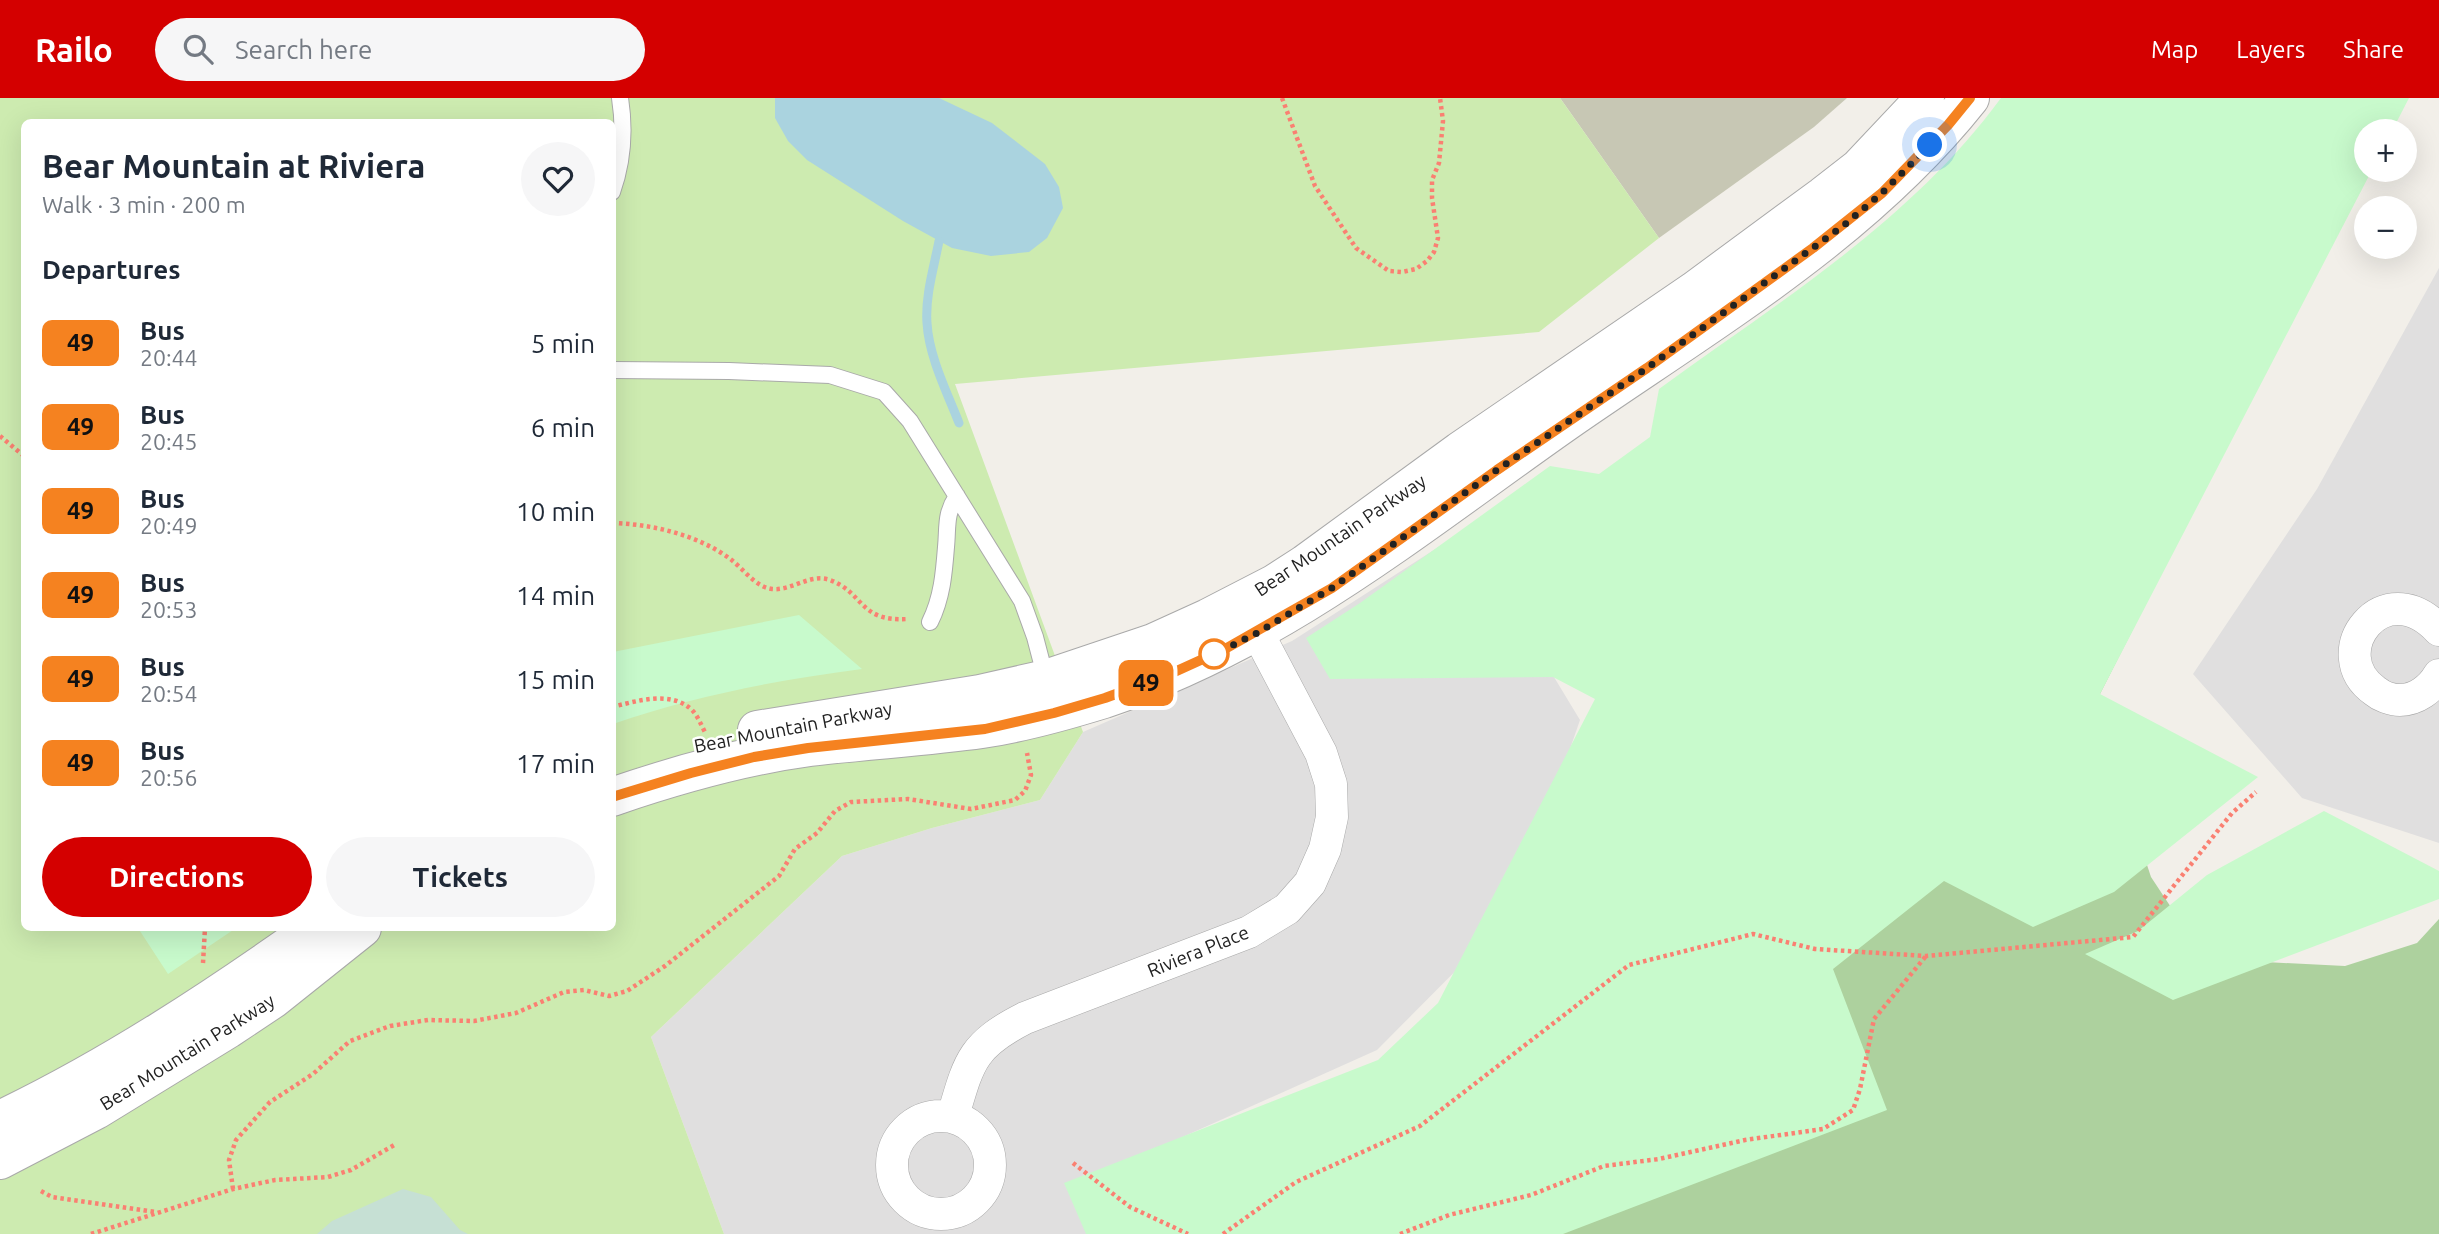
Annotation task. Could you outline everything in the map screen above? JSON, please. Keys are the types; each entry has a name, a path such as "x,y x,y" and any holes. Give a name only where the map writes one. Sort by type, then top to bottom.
{"street":[{"name":"Bear Mountain Parkway","path":"616,796 754,757 808,748 985,729 1105,698 1170,674 1249,617 1305,564 1460,451 1694,291 1823,196 1859,168 1925,98"},
{"name":"Bear Mountain Parkway","path":"616,770 710,741 808,721 979,694 1045,679 1153,643 1249,617 1332,588 1488,476 1647,368 1825,239 1882,193 1911,165 1970,98"},
{"path":"2435,613 2390,609 2373,617 2360,631 2354,649 2356,668 2366,685 2381,696 2400,700 2418,696 2434,684 2439,675"},
{"name":"Riviera Place","path":"953,1116 964,1078 976,1054 997,1032 1025,1018 1249,932 1287,909 1310,883 1325,849 1332,817 1331,784 1321,753 1249,617"},
{"name":"Bear Mountain Parkway","path":"0,1120 79,1079 166,1028 310,931"},
{"name":"Bear Mountain Parkway","path":"0,1160 96,1110 229,1029 273,999 358,931"}],"lane":[{"path":"616,176 622,153 624,123 620,98"},
{"path":"616,370 729,370 830,375 884,392 910,421 1021,601 1035,637 1045,679"},
{"path":"930,622 943,584 948,508 957,495"}],"path":[{"path":"1282,98 1315,186 1356,248 1389,271 1402,272 1416,269 1427,261 1434,252 1438,238 1432,180 1439,163 1442,135 1440,98"},
{"path":"0,436 21,454"},
{"path":"616,523 664,529 713,548 731,559 758,584 771,589 786,588 814,578 828,579 844,588 869,612 881,618 930,622"},
{"path":"616,706 657,698 679,703 692,710 710,741"},
{"path":"233,1189 229,1160 236,1140 270,1101 313,1074 349,1041 390,1026 428,1020 474,1021 516,1013 564,992 584,990 609,996 628,991 665,966 779,876 796,849 817,833 835,811 851,802 908,799 971,809 1015,800 1026,791 1031,775 1026,748"},
{"path":"1223,1234 1296,1182 1420,1126 1629,965 1753,934 1815,950 1926,956 2133,937 2232,813 2256,792"},
{"path":"204,967 202,959 205,931"},
{"path":"1400,1234 1449,1215 1531,1195 1604,1166 1659,1159 1745,1140 1823,1129 1853,1110 1874,1019 1926,956"},
{"path":"91,1234 233,1189 275,1180 328,1177 351,1170 396,1144"},
{"path":"1073,1163 1130,1207 1188,1234"},
{"path":"41,1191 52,1197 157,1212"}],"shaded area":[{"path":"1560,98 1847,98 1814,127 1659,238"},
{"path":"2439,268 2439,843 2302,798 2193,674 2317,489"},
{"path":"1465,530 1580,720 1513,913 1377,1050 1129,1161 1109,1234 724,1234 651,1037 842,856 932,828 1040,800 1083,732 1292,641"},
{"path":"403,1189 431,1197 460,1230 468,1234 317,1234 332,1221"}],"green space":[{"path":"0,98 1560,98 1659,238 1539,332 955,384 1083,732 1040,800 932,828 842,856 651,1037 724,1234 0,1234"},
{"path":"2001,98 2409,98 2398,119 2354,119 2354,182 2366,182 2359,196 2354,196 2354,205 2100,694 2258,777 2114,892 2033,927 1944,881 1833,969 1887,1110 1563,1234 1086,1234 1064,1183 1378,1060 1438,1003 1595,699 1553,677 1330,679 1306,638 1360,603 1550,466 1599,474 1650,437 1659,389 1842,257 1927,183"},
{"path":"2354,143 2354,182 2360,182 2100,694 2103,732 2151,877 2190,936 2265,962 2345,966 2417,943 2439,919 2439,1234 1242,1234"},
{"path":"799,615 862,669 736,690 616,723 616,651"},
{"path":"2324,811 2439,871 2439,899 2173,1000 2085,954 2138,931 2207,875"},
{"path":"140,931 232,931 168,974"}],"water":[{"path":"775,98 939,98 992,123 1045,164 1059,187 1063,208 1047,238 1029,252 991,256 952,248 903,221 807,160 788,141 775,118"}],"waterway":[{"path":"939,241 929,292 928,336 959,423"}],"bus line":[{"name":"49","path":"616,796 754,757 808,748 985,729 1054,713 1170,674 1257,633 1332,588 1574,416 1647,368 1843,226 1911,165 1970,98"}],"route":[{"path":"1214,654 1207,658 1257,633 1332,588 1574,416 1647,368 1843,226 1882,193 1930,145"}]}
